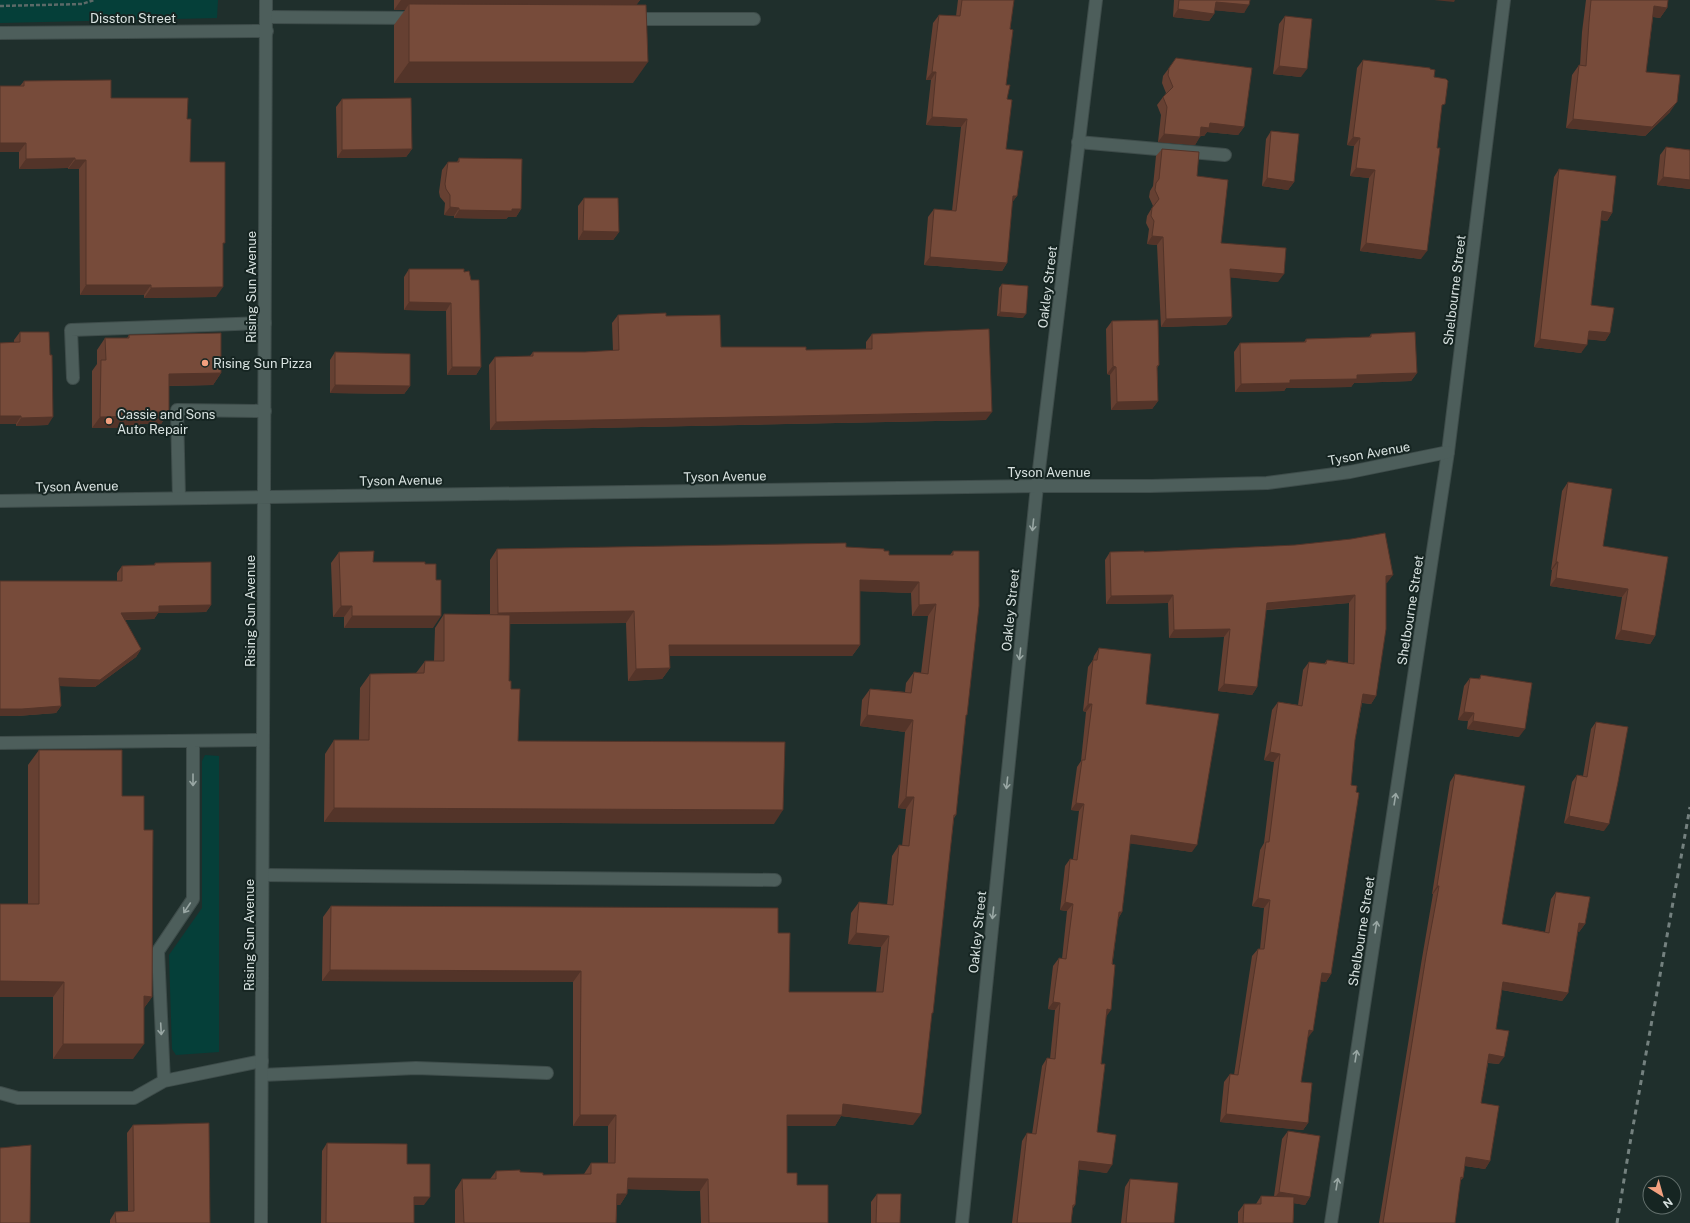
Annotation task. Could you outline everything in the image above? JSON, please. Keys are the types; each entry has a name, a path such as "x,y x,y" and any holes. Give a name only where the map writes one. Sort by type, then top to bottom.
{"street":[{"name":"Rising Sun Avenue","path":"261,1223 266,0"},
{"name":"Oakley Street","path":"962,1223 1037,486 1096,0"},
{"name":"Shelbourne Street","path":"1331,1223 1448,452 1504,0"},
{"path":"266,17 427,18"},
{"path":"619,19 754,20"},
{"name":"Disston Street","path":"0,33 267,31"},
{"path":"1078,142 1225,155"},
{"path":"73,378 71,330 265,322"},
{"path":"180,498 177,410 265,411"},
{"name":"Tyson Avenue","path":"0,501 264,496 1037,486 1151,486 1267,483 1350,472 1448,452"},
{"path":"0,743 264,740"},
{"path":"164,1081 158,951 193,899 193,741"},
{"path":"263,875 775,880"},
{"path":"0,1093 18,1098 134,1098 164,1081 262,1061"},
{"path":"262,1075 416,1068 547,1073"}],"path":[{"path":"0,6 82,4 94,0"}],"shaded area":[{"path":"0,0 218,0 217,18 0,23"},
{"path":"205,755 219,756 219,1052 176,1055 172,1049 169,955 202,908 202,761"}],"building":[{"path":"962,0 1014,0 1010,29 1013,30 1006,85 1010,85 1007,99 1012,100 1006,149 1023,151 1017,196 1013,196 1007,263 930,257 934,209 956,211 967,119 932,117 936,72 932,72 939,15 960,16"},
{"path":"1179,0 1250,0 1249,5 1216,2 1214,14 1178,9"},
{"path":"1591,0 1668,0 1667,8 1654,6 1646,72 1680,75 1677,102 1652,127 1573,119 1579,65 1586,66"},
{"path":"409,4 646,5 648,62 409,62"},
{"path":"1285,16 1312,19 1307,69 1279,66"},
{"path":"1176,58 1252,68 1244,127 1210,123 1209,128 1201,127 1200,137 1164,134 1167,107 1163,97 1173,87 1168,75 1169,68"},
{"path":"1363,60 1430,68 1435,70 1434,77 1446,79 1448,81 1445,104 1442,105 1437,148 1440,148 1427,251 1366,243 1375,170 1356,168 1360,138 1353,137"},
{"path":"111,80 111,98 188,98 187,119 191,119 190,162 225,162 225,243 223,243 223,287 151,288 151,285 86,285 86,160 75,160 75,158 26,159 26,143 0,143 0,86 24,86 24,81"},
{"path":"411,98 412,149 342,150 342,99"},
{"path":"1271,131 1299,134 1294,182 1267,178"},
{"path":"1666,147 1690,150 1690,180 1663,177"},
{"path":"1162,149 1199,152 1197,176 1228,180 1221,243 1286,248 1284,274 1230,269 1232,317 1166,319 1163,237 1152,236 1154,221 1151,216 1152,208 1159,199 1155,190 1156,183 1159,179"},
{"path":"459,158 522,159 521,209 512,209 512,211 459,210 459,208 450,207 450,195 445,184 448,162 459,162"},
{"path":"1559,169 1616,176 1612,213 1602,211 1591,305 1614,308 1610,333 1589,331 1587,345 1540,339"},
{"path":"584,198 618,198 619,232 583,231"},
{"path":"409,269 464,269 464,272 469,271 471,280 479,280 481,367 452,367 451,303 409,302"},
{"path":"1002,284 1028,286 1026,314 1000,312"},
{"path":"666,313 666,316 720,315 721,347 806,347 806,350 872,349 872,334 989,329 992,412 496,422 495,357 533,356 533,352 585,352 619,350 618,315"},
{"path":"1158,320 1158,401 1117,402 1116,367 1113,366 1112,321"},
{"path":"20,332 49,332 50,355 52,355 53,417 21,418 21,416 0,416 0,343 20,342"},
{"path":"1415,332 1417,373 1357,375 1357,379 1290,380 1290,383 1241,384 1240,343 1306,342 1306,339 1371,337 1371,334"},
{"path":"221,333 221,373 169,374 169,412 146,412 146,416 100,417 101,360 106,360 105,338 129,338 129,335"},
{"path":"335,352 410,354 410,386 335,385"},
{"path":"1568,482 1612,489 1603,546 1668,557 1655,636 1621,630 1628,589 1556,578 1558,562 1556,562"},
{"path":"1385,533 1393,575 1386,576 1386,629 1376,696 1363,694 1355,740 1351,785 1357,786 1356,792 1359,793 1331,974 1322,973 1313,1031 1309,1030 1301,1082 1312,1083 1308,1123 1226,1114 1230,1074 1238,1075 1258,949 1264,949 1270,900 1258,898 1266,842 1269,842 1280,754 1270,752 1278,702 1302,706 1309,662 1326,664 1327,660 1354,664 1355,595 1267,603 1257,687 1224,684 1230,629 1174,630 1173,595 1111,596 1110,552 1144,552 1295,545 1351,539"},
{"path":"846,543 846,547 884,549 884,551 889,551 889,555 953,555 953,551 979,551 979,606 921,1114 843,1104 842,1115 787,1115 787,1173 797,1173 797,1185 828,1185 828,1223 709,1223 708,1179 628,1178 627,1194 617,1194 616,1223 464,1223 462,1179 496,1179 496,1171 520,1170 520,1172 543,1173 543,1175 591,1174 591,1163 615,1163 616,1115 580,1115 581,971 330,970 331,906 778,908 778,933 790,933 789,992 883,992 889,936 856,933 859,902 893,905 899,845 909,846 914,797 906,797 913,720 867,715 870,689 911,693 914,672 928,674 936,604 919,605 919,582 860,580 860,645 669,645 670,668 636,669 634,611 498,613 497,549"},
{"path":"374,551 373,562 425,562 425,564 436,564 436,580 441,580 441,616 352,616 352,606 341,606 339,552"},
{"path":"211,562 211,605 159,606 159,612 121,613 141,649 100,680 59,678 61,706 0,709 0,581 122,581 122,566 155,565 155,563"},
{"path":"444,614 510,615 509,681 511,681 511,689 520,689 518,741 785,742 783,810 334,808 334,740 369,740 370,674 424,673 425,661 444,661"},
{"path":"1099,648 1151,654 1146,704 1219,714 1197,845 1131,835 1122,912 1119,912 1112,964 1115,965 1111,1010 1107,1009 1101,1064 1105,1064 1097,1132 1116,1135 1112,1165 1079,1161 1075,1205 1073,1205 1071,1223 1017,1223 1027,1133 1036,1134 1047,1058 1055,1059 1060,1003 1053,1002 1059,958 1066,959 1073,904 1065,902 1070,859 1077,860 1084,804 1076,803 1082,760 1085,760 1092,704 1088,704 1093,660 1097,660"},
{"path":"1481,675 1532,683 1525,729 1473,721 1474,713 1464,712 1470,678 1480,679"},
{"path":"1596,722 1628,727 1609,824 1569,816 1577,775 1587,777"},
{"path":"39,750 122,750 122,796 144,796 144,830 153,830 152,997 144,996 144,1044 63,1044 64,982 0,981 0,904 39,904"},
{"path":"1455,774 1525,786 1502,924 1549,933 1556,892 1590,897 1585,924 1579,923 1568,993 1503,982 1496,1029 1509,1031 1504,1057 1489,1054 1481,1103 1499,1106 1490,1161 1466,1157 1463,1178 1461,1177 1455,1223 1383,1223 1426,956 1439,886 1437,886"},
{"path":"209,1123 210,1223 116,1223 115,1212 134,1211 133,1125"},
{"path":"1288,1131 1320,1136 1310,1197 1279,1192"},
{"path":"327,1143 407,1144 407,1164 430,1164 430,1197 414,1197 414,1223 326,1223"},
{"path":"31,1145 30,1223 0,1223 0,1148"},
{"path":"1130,1179 1178,1183 1174,1223 1126,1223"},
{"path":"877,1194 901,1194 900,1223 876,1223"},
{"path":"1261,1196 1294,1197 1293,1223 1243,1223 1244,1204 1261,1204"}],"railway":[{"path":"1617,1223 1690,807"}],"place":[{"name":"Rising Sun Pizza","path":"205,363"},
{"name":"Cassie and Sons Auto Repair","path":"109,421"}]}
